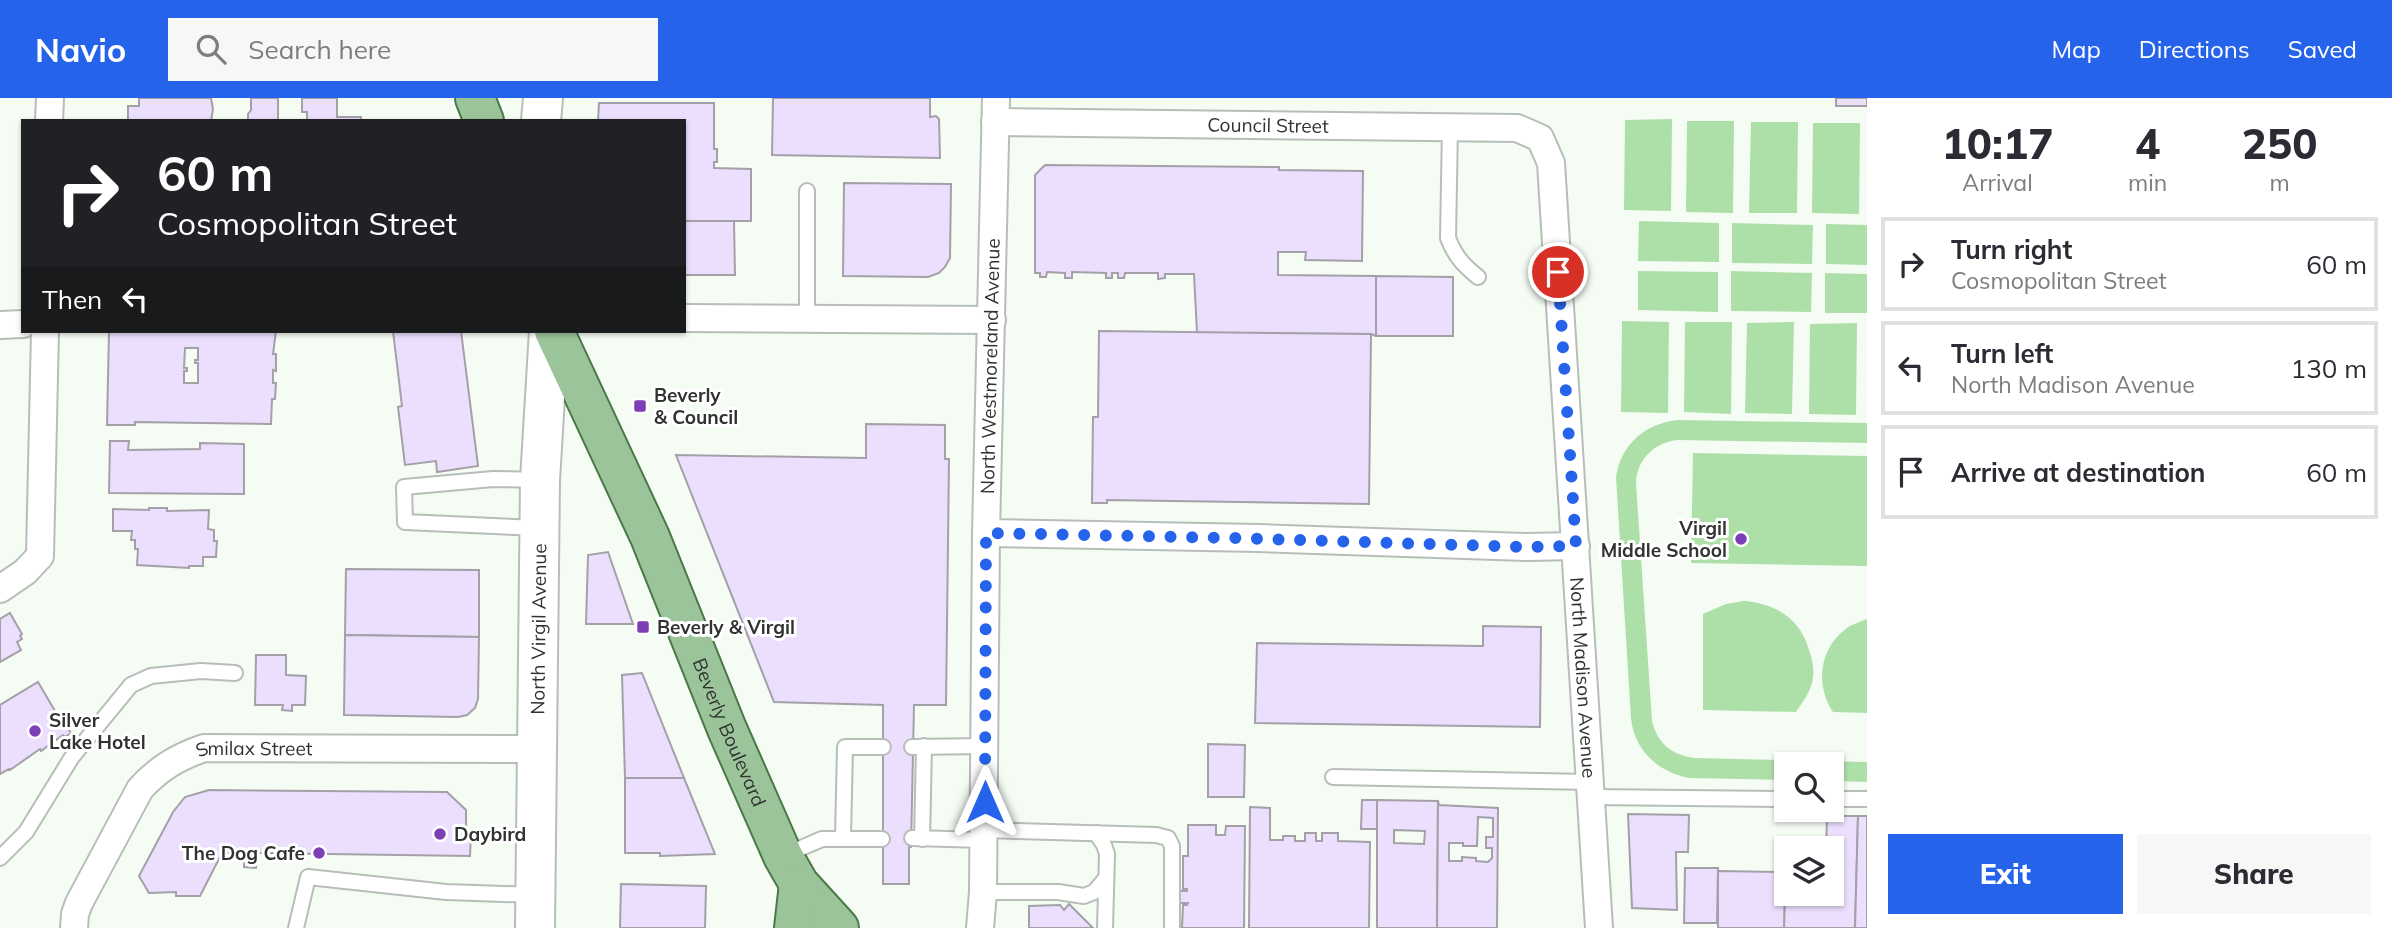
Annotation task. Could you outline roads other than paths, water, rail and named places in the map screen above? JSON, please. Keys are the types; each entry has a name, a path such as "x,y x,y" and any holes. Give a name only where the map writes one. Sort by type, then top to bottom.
{"main road":[{"path":"475,98 483,119"},
{"path":"541,119 543,98"},
{"name":"North Virgil Avenue","path":"535,911 540,480 549,333"},
{"name":"Beverly Boulevard","path":"555,333 650,537 727,729 791,870 839,928"},
{"path":"791,870 794,928"}],"street":[{"path":"49,119 50,98"},
{"name":"Council Street","path":"995,110 1517,128 1540,138"},
{"name":"North Westmoreland Avenue","path":"980,928 983,892 986,533 995,110"},
{"name":"North Madison Avenue","path":"1540,138 1551,163 1600,928"},
{"path":"686,318 992,320"},
{"path":"0,325 21,324"},
{"path":"0,589 25,572 40,556 45,333"},
{"path":"986,533 1526,547 1576,546"},
{"name":"Smilax Street","path":"74,928 79,903 140,789 153,775 178,757 204,748 536,749"}],"lane":[{"path":"1450,127 1448,238 1454,254 1478,277"},
{"path":"807,191 807,319"},
{"path":"540,480 493,479 404,487 405,522 540,528"},
{"path":"0,858 26,832 72,757 131,685 151,676 201,671 235,673"},
{"path":"985,746 918,746 917,838 1096,833 1156,835 1168,838 1172,846 1172,928"},
{"path":"843,838 845,747 883,747"},
{"path":"1333,777 1774,798"},
{"path":"1844,799 1867,799"},
{"path":"1096,833 1107,853 1105,928"},
{"path":"791,870 822,839 882,839"},
{"path":"296,928 308,877 446,892 535,911"},
{"path":"983,892 1058,892 1084,896 1094,892 1106,878"}],"place":[{"name":"Beverly & Council","path":"640,406"},
{"name":"Virgil Middle School","path":"1741,539"},
{"name":"Beverly & Virgil","path":"643,627"},
{"name":"Silver Lake Hotel","path":"35,731"},
{"name":"Daybird","path":"440,834"},
{"name":"The Dog Cafe","path":"319,853"}]}
